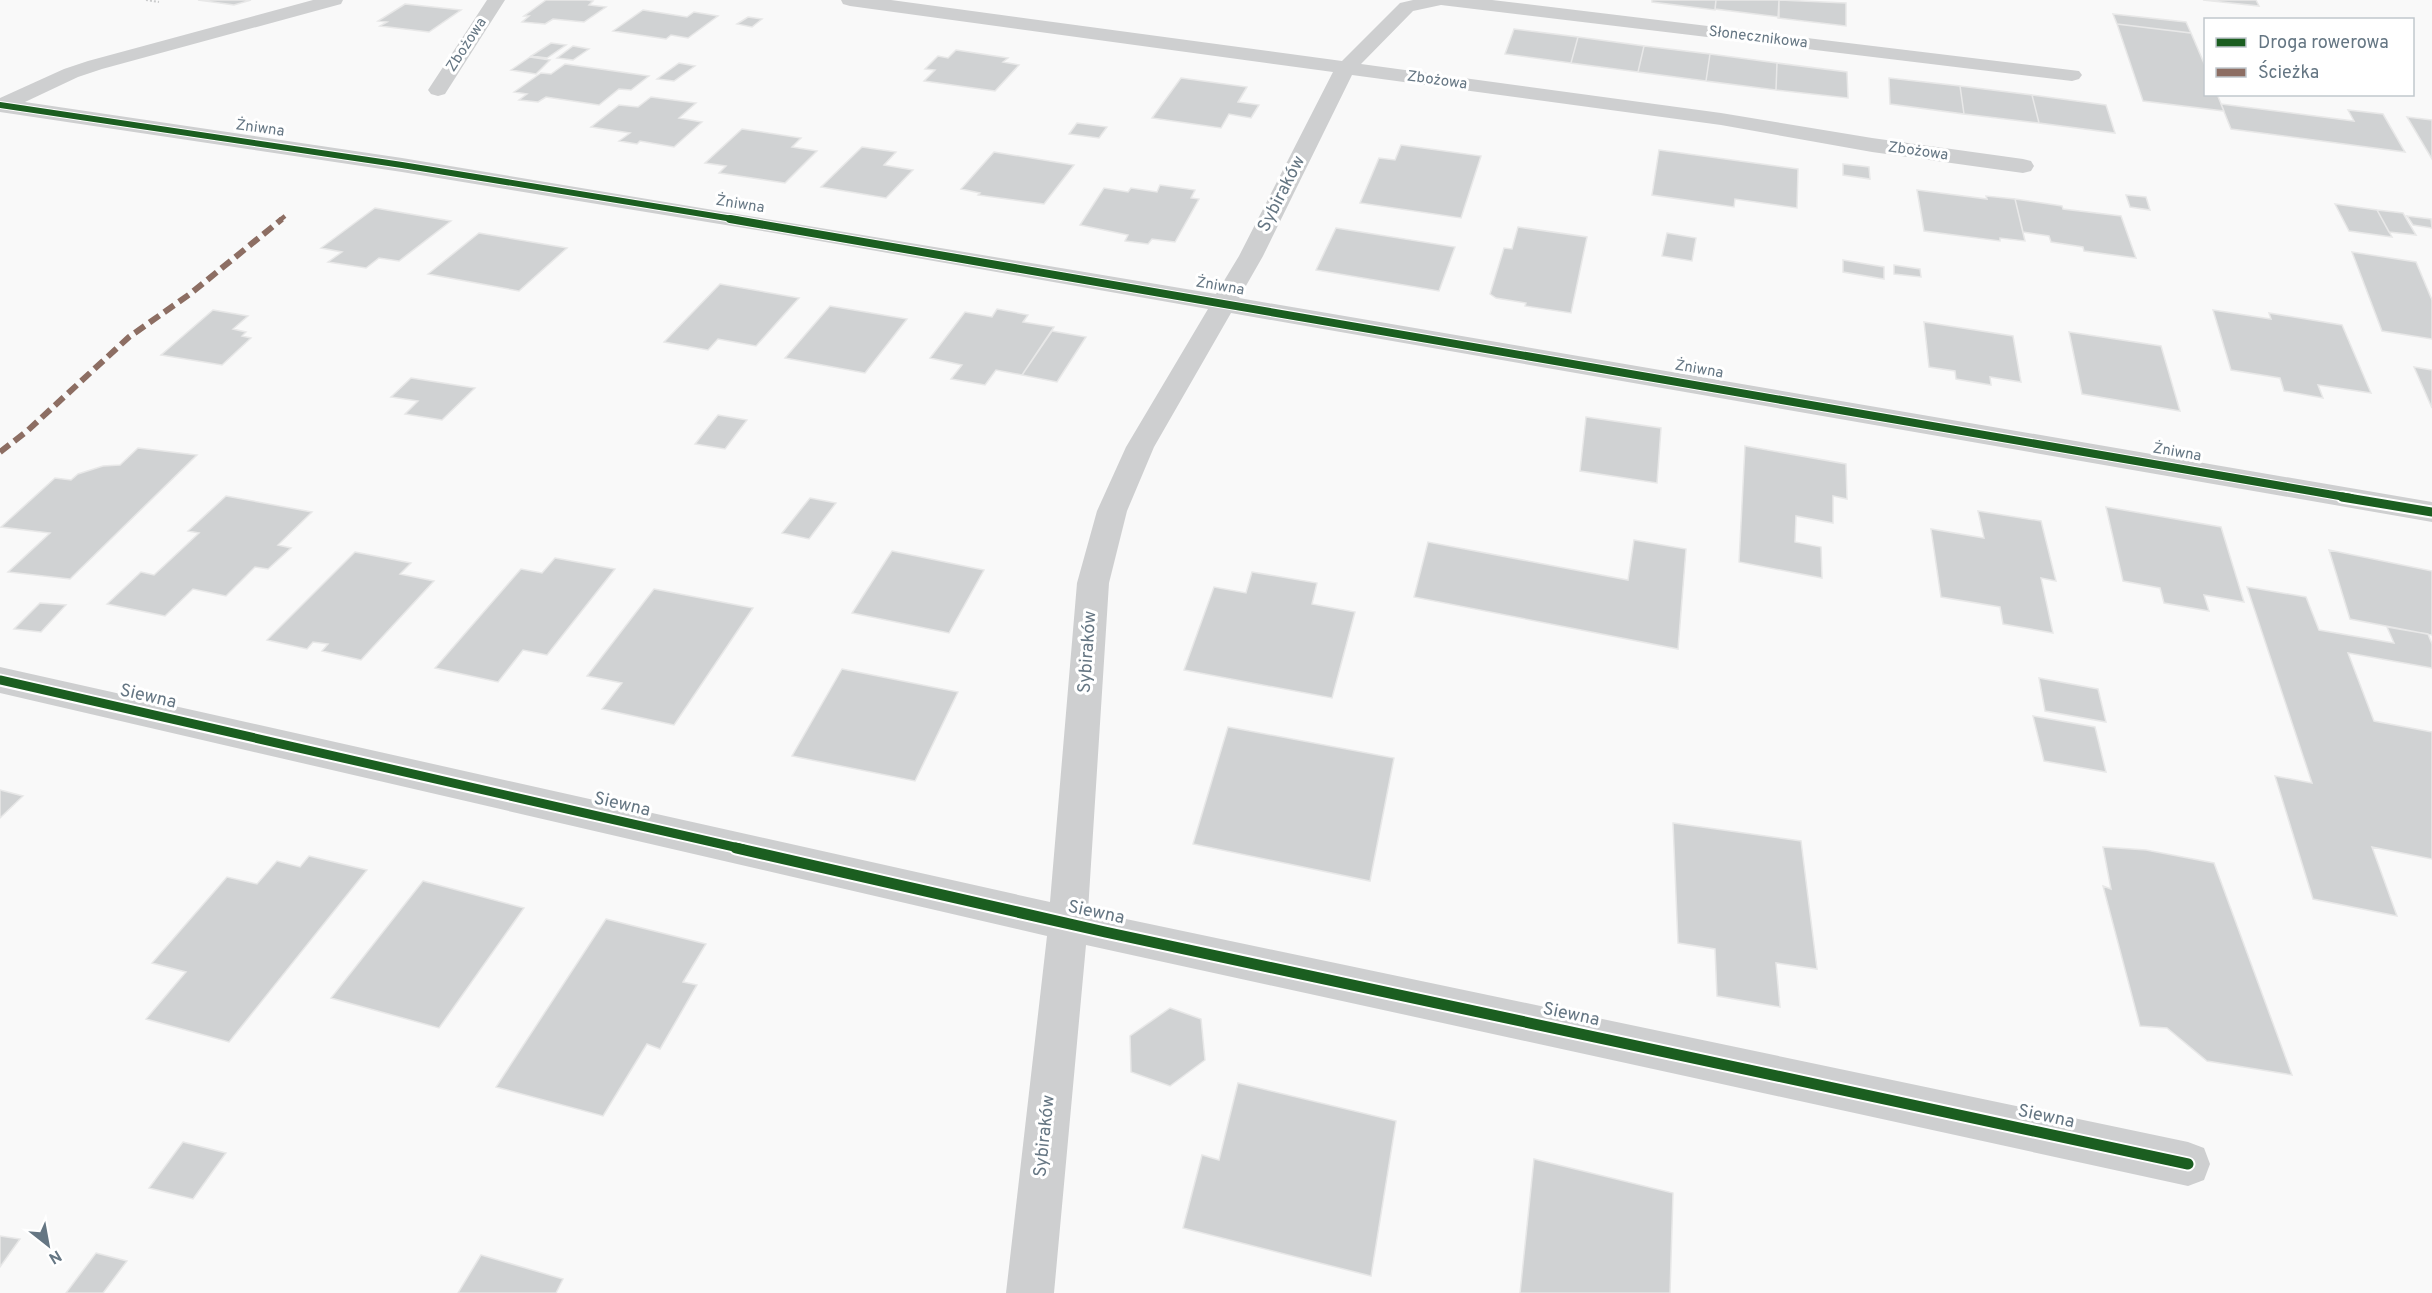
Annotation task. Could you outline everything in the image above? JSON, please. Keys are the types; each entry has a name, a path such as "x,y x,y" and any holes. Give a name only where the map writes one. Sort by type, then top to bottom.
{"street":[{"path":"0,105 71,73 95,65 334,0"},
{"name":"Zbożowa","path":"438,90 495,0"},
{"name":"Zbożowa","path":"850,0 1721,119 1872,145 2023,166"},
{"path":"1346,69 1407,7 1437,0"},
{"name":"Słonecznikowa","path":"1445,0 2072,75"},
{"name":"Sybiraków","path":"1030,1293 1068,923 1093,583 1112,511 1140,447 1225,303 1346,69"},
{"name":"Żniwna","path":"0,105 402,165 1225,303 2432,512"},
{"name":"Siewna","path":"0,680 1068,923 2188,1164"}],"building":[{"path":"198,0 251,0 234,5"},
{"path":"546,0 587,0 593,1 589,5 606,7 584,22 553,19 545,24 522,22 529,16 524,16"},
{"path":"1652,0 1716,0 1715,10 1652,2"},
{"path":"1716,0 1779,0 1779,17 1715,9"},
{"path":"1779,0 1846,3 1846,26 1778,18"},
{"path":"2203,0 2256,0 2259,6"},
{"path":"405,4 461,10 429,32 380,26 387,22 378,21"},
{"path":"643,10 687,17 694,12 718,16 688,38 671,35 666,39 613,31"},
{"path":"2113,14 2186,22 2191,33 2117,24"},
{"path":"748,17 762,19 752,27 737,24"},
{"path":"2117,24 2191,33 2204,63 2204,96 2218,96 2224,111 2143,101"},
{"path":"1514,29 1578,37 1571,63 1505,54"},
{"path":"1578,37 1644,46 1638,72 1571,63"},
{"path":"551,43 566,45 547,58 531,56"},
{"path":"573,46 589,49 573,60 557,58"},
{"path":"1644,46 1710,54 1706,81 1638,72"},
{"path":"956,50 1008,58 1003,62 1019,65 995,91 924,81 935,70 925,69 938,56 948,58"},
{"path":"1710,54 1777,63 1776,90 1706,81"},
{"path":"530,57 550,60 536,74 511,70"},
{"path":"679,63 695,66 674,81 657,79"},
{"path":"1777,63 1847,72 1848,98 1776,90"},
{"path":"565,64 649,76 631,90 619,89 599,105 546,97 538,102 519,100 527,94 514,92 541,73 551,74"},
{"path":"1181,78 1247,87 1238,102 1259,105 1251,118 1229,114 1221,128 1152,118"},
{"path":"1889,78 1960,86 1964,114 1890,104"},
{"path":"1960,86 2032,95 2039,123 1964,114"},
{"path":"2032,95 2106,105 2115,133 2039,123"},
{"path":"651,97 696,103 679,118 702,122 674,147 640,141 637,144 619,141 630,133 591,127 619,105 638,107"},
{"path":"2221,104 2354,121 2348,110 2383,114 2405,152 2231,129"},
{"path":"2407,117 2432,120 2432,159"},
{"path":"1077,123 1107,127 1099,138 1069,134"},
{"path":"742,129 801,138 792,147 817,151 785,183 719,173 726,166 705,163"},
{"path":"1401,145 1481,156 1461,218 1360,203 1379,158 1395,160"},
{"path":"862,147 896,152 884,165 913,170 886,198 821,187"},
{"path":"1659,150 1798,169 1797,208 1735,199 1734,207 1652,195"},
{"path":"994,152 1074,165 1044,204 978,195 980,193 961,189"},
{"path":"1843,164 1869,167 1870,179 1843,175"},
{"path":"1160,185 1195,190 1191,198 1199,199 1175,242 1152,239 1148,244 1125,241 1128,235 1080,225 1104,188 1128,192 1131,188 1157,192"},
{"path":"1917,190 1987,199 1986,196 2015,199 2025,241 2000,238 2000,241 1924,231"},
{"path":"2126,195 2146,197 2150,210 2130,207"},
{"path":"2015,199 2062,206 2063,209 2121,216 2136,258 2084,251 2083,247 2051,242 2049,236 2023,232"},
{"path":"2335,204 2377,210 2392,237 2349,231"},
{"path":"375,208 451,221 399,261 379,258 366,268 328,262 342,252 321,248"},
{"path":"2377,210 2403,213 2416,235 2389,232"},
{"path":"2407,216 2431,219 2432,228 2413,225"},
{"path":"1518,227 1587,237 1571,313 1525,306 1526,303 1496,298 1490,294 1504,248 1512,249"},
{"path":"1336,228 1455,247 1439,291 1316,270"},
{"path":"479,233 567,248 519,291 428,274"},
{"path":"1667,233 1696,238 1692,261 1662,256"},
{"path":"2352,252 2416,262 2432,300 2432,339 2382,331"},
{"path":"1843,260 1884,267 1884,279 1843,272"},
{"path":"1894,265 1920,269 1921,277 1894,274"},
{"path":"720,284 799,298 756,346 718,339 708,350 664,342"},
{"path":"830,306 907,319 865,373 785,358"},
{"path":"997,309 1028,315 1023,322 1054,327 1022,375 996,370 985,385 951,379 962,365 930,358 965,312 992,317"},
{"path":"213,310 248,316 233,329 246,332 242,336 251,338 222,365 161,355"},
{"path":"2213,310 2271,319 2269,313 2342,325 2371,393 2318,385 2323,398 2284,391 2280,378 2231,370"},
{"path":"1924,322 2013,336 2021,382 1990,377 1991,385 1956,379 1955,371 1929,367"},
{"path":"1052,331 1086,337 1057,382 1022,375"},
{"path":"2069,332 2161,346 2180,411 2082,394"},
{"path":"2414,367 2432,370 2432,408"},
{"path":"411,378 475,388 442,420 405,414 418,401 391,397"},
{"path":"718,415 747,420 725,449 695,444"},
{"path":"1586,417 1661,428 1657,483 1580,471"},
{"path":"1745,446 1846,464 1847,499 1833,496 1833,523 1796,516 1795,542 1821,547 1822,578 1739,562"},
{"path":"138,448 197,455 70,579 8,572 50,533 1,527 55,478 71,480 78,474 103,466 120,465"},
{"path":"226,496 312,512 278,545 291,548 268,569 255,567 226,596 193,589 165,616 107,604 141,572 154,575 199,533 188,531"},
{"path":"810,498 836,503 809,539 782,533"},
{"path":"2106,507 2221,527 2244,602 2204,595 2209,611 2164,603 2160,588 2123,581"},
{"path":"1978,511 2041,521 2056,581 2041,578 2053,633 2003,624 2000,607 1941,597 1931,529 1984,538"},
{"path":"1634,540 1686,549 1678,649 1414,597 1428,542 1628,580"},
{"path":"2329,550 2432,571 2432,635 2350,619"},
{"path":"892,551 984,570 949,633 852,613"},
{"path":"355,552 411,563 400,574 434,581 361,660 322,651 328,644 313,642 307,649 267,640"},
{"path":"555,558 615,569 547,655 523,650 498,682 435,668 521,569 542,573"},
{"path":"1252,572 1317,583 1312,604 1355,612 1332,698 1184,670 1214,587 1246,593"},
{"path":"2247,587 2306,597 2319,630 2394,643 2387,627 2428,634 2432,644 2432,668 2348,653 2374,721 2432,732 2432,859 2372,847 2397,916 2313,899 2275,776 2312,783"},
{"path":"654,589 753,608 674,725 602,709 622,683 587,676"},
{"path":"40,603 66,605 41,632 14,629"},
{"path":"842,669 958,692 915,781 792,756"},
{"path":"2039,678 2098,689 2106,722 2045,711"},
{"path":"2033,716 2095,727 2106,772 2044,761"},
{"path":"1228,727 1394,758 1370,881 1193,844"},
{"path":"0,790 23,796 0,818"},
{"path":"1673,823 1801,841 1817,969 1776,963 1780,1007 1717,996 1715,949 1678,943"},
{"path":"2103,847 2146,850 2214,863 2292,1075 2207,1061 2167,1028 2140,1026 2103,886 2111,889"},
{"path":"309,856 367,870 229,1042 146,1019 186,972 152,963 227,877 257,884 277,861 300,867"},
{"path":"423,881 524,908 439,1028 331,998"},
{"path":"606,919 706,944 683,982 697,985 660,1049 647,1044 603,1116 496,1087"},
{"path":"1170,1008 1201,1019 1205,1060 1170,1086 1131,1072 1130,1036"},
{"path":"1238,1083 1396,1121 1371,1276 1183,1228 1202,1155 1219,1160"},
{"path":"183,1142 226,1153 193,1199 149,1188"},
{"path":"1534,1159 1673,1193 1670,1293 1520,1293"},
{"path":"0,1236 20,1239 0,1267"},
{"path":"96,1253 127,1261 103,1293 66,1293"},
{"path":"481,1255 563,1279 556,1293 458,1293"}],"marked path":[{"path":"0,452 26,432 129,337 190,294 285,216"}],"cycle path":[{"path":"0,105 402,165 768,225 2432,512"},
{"path":"0,680 1105,932 2188,1164"}]}
